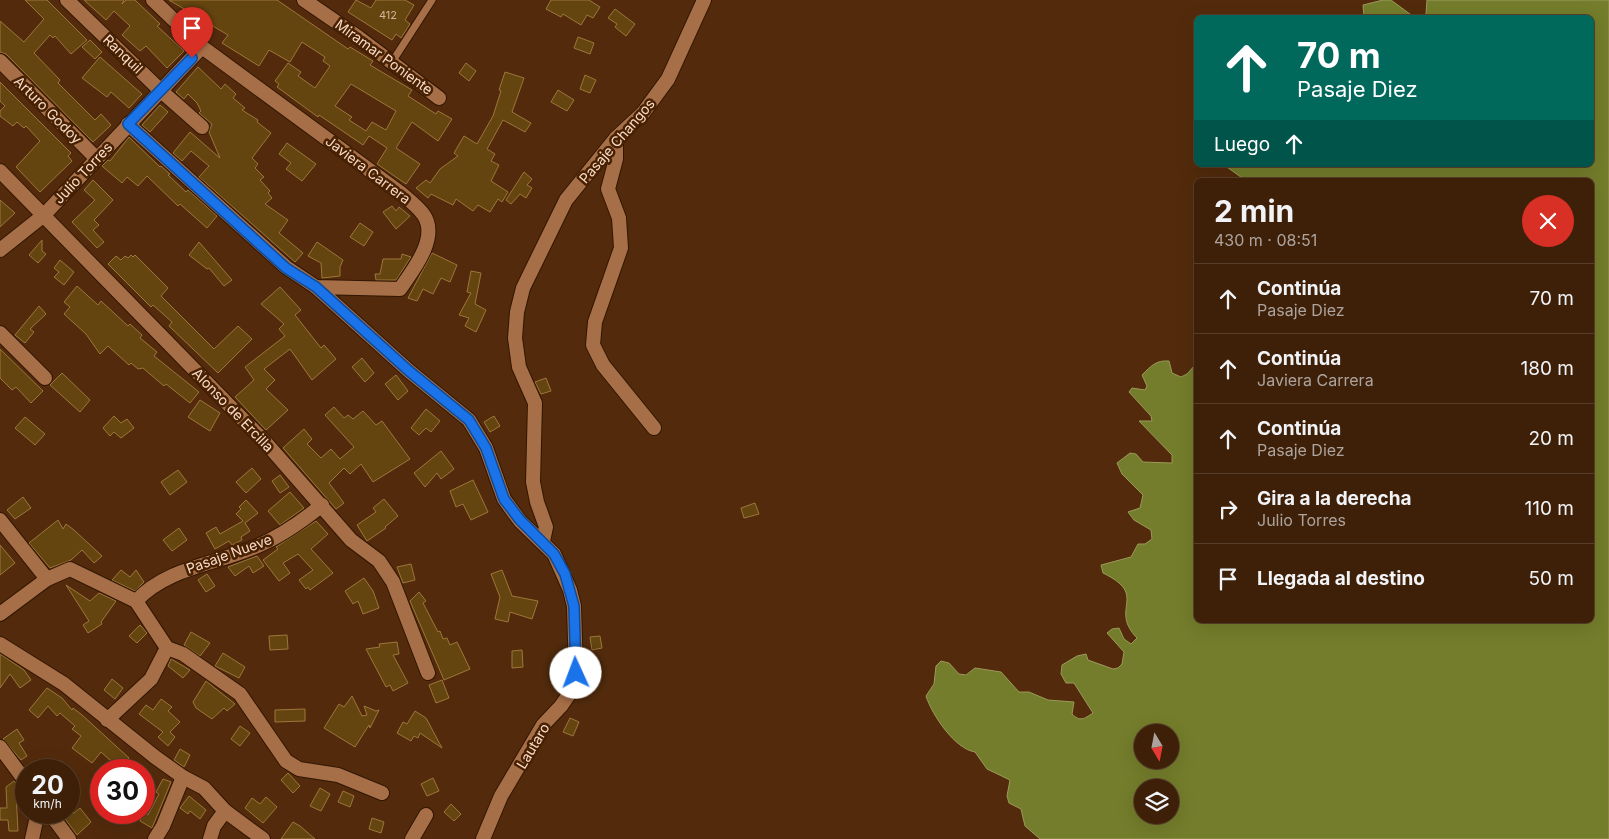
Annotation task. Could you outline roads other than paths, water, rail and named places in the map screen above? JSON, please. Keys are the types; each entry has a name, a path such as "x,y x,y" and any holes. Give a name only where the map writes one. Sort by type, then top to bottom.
{"street":[{"name":"Ranquil","path":"67,0 160,90 202,127"},
{"name":"Javiera Carrera","path":"153,0 202,47 402,194 424,214 427,225 427,244 421,259 400,289 316,287"},
{"name":"Miramar Poniente","path":"304,0 392,62 439,98"},
{"name":"Pasaje Changos","path":"543,541 546,527 537,502 533,482 535,403 519,367 516,338 517,312 522,288 566,200 616,138 643,113 668,79 704,0"},
{"name":"Julio Torres","path":"0,250 44,215 202,47"},
{"name":"Arturo Godoy","path":"0,61 96,158"},
{"path":"128,124 286,268 316,287"},
{"path":"616,138 616,159 608,189 619,218 621,248 595,322 593,345 602,365 654,428"},
{"name":"Alonso de Ercilla","path":"0,171 267,444 351,540 369,553 386,571 398,593 428,673"},
{"name":"Lautaro","path":"316,287 409,371 469,420 486,448 504,499 520,520 543,541 560,564 572,598 574,682 567,699 543,725 502,796 483,839"},
{"path":"0,333 45,378"},
{"name":"Pasaje Nueve","path":"136,602 150,587 169,576 249,550 294,526 322,505"},
{"path":"0,520 47,579"},
{"path":"0,614 47,579 70,569 136,602 167,648 184,654 240,694 262,723 280,755 293,766 338,776 382,793"},
{"path":"0,644 64,684 107,720 182,777 204,788 224,811 263,839"},
{"path":"107,720 151,679 167,648"},
{"path":"0,747 15,767"},
{"path":"155,839 163,826 182,777"},
{"path":"210,839 214,826 224,811"},
{"path":"412,839 426,815"},
{"path":"32,839 35,824"},
{"path":"58,824 69,839"}],"lane":[{"path":"392,62 432,0"}]}
